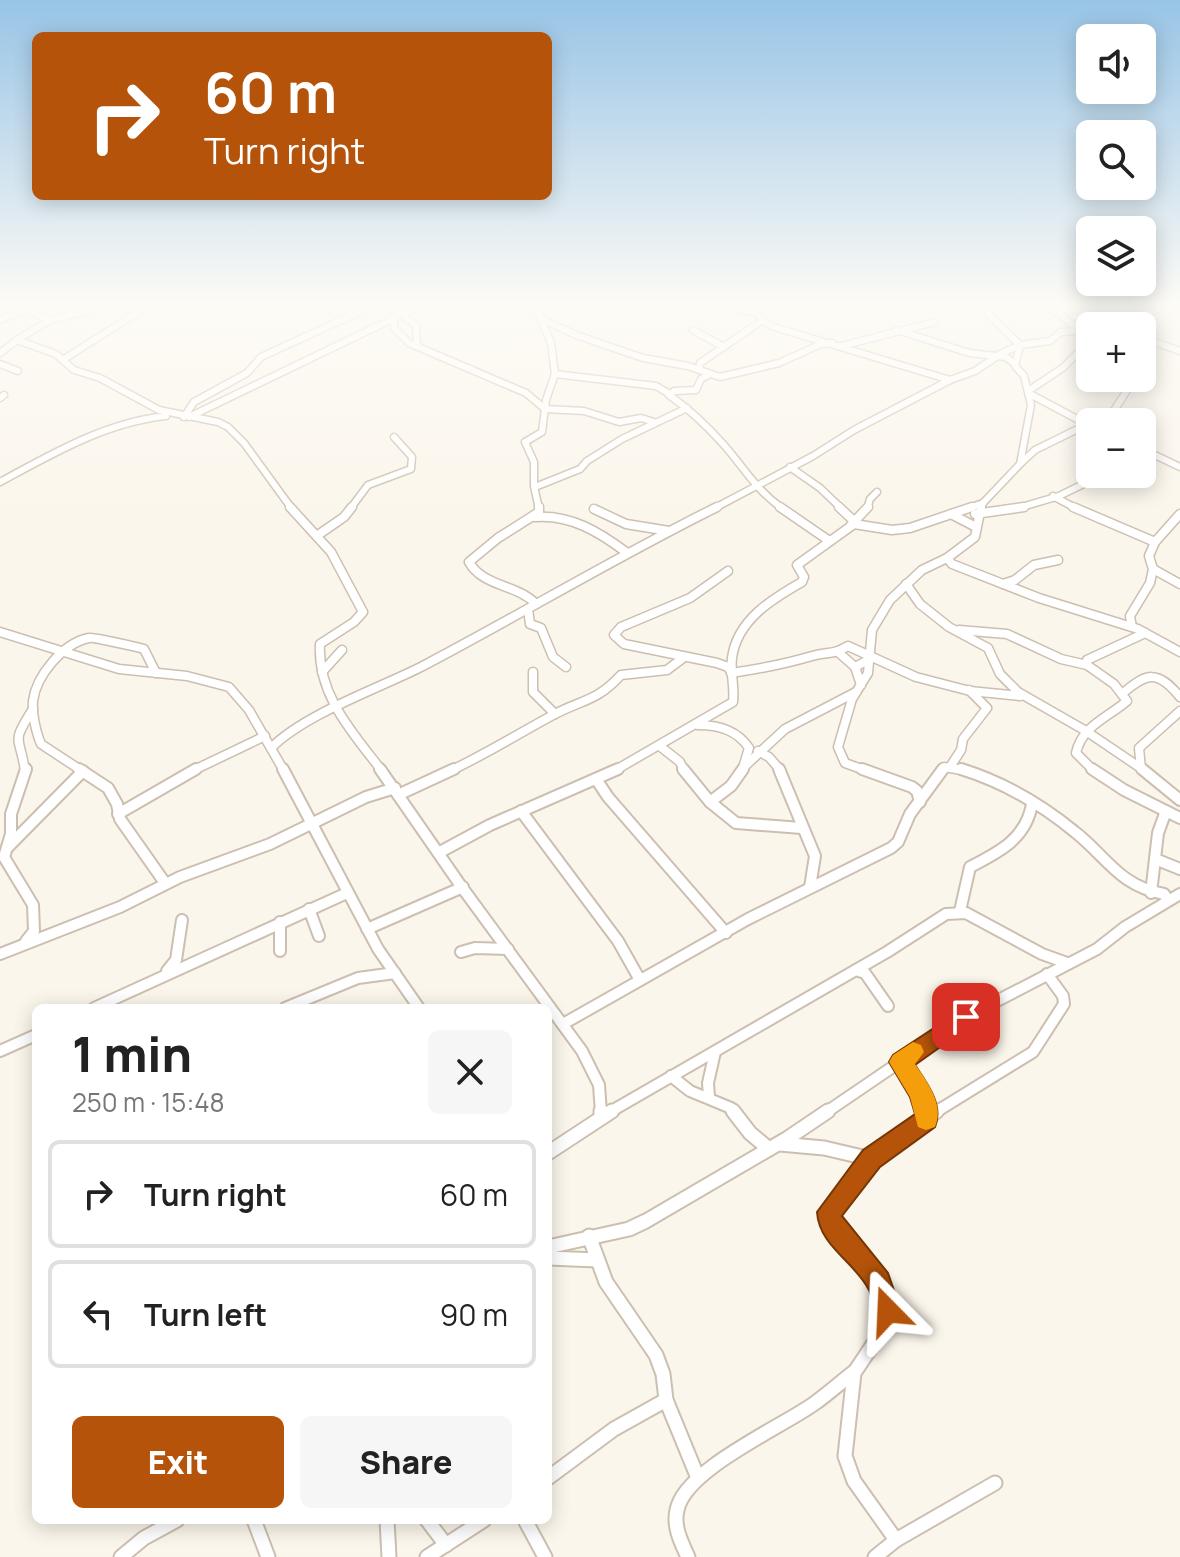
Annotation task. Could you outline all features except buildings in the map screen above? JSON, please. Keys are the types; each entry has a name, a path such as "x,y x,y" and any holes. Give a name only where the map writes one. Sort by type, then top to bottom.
{"street":[{"path":"103,380 159,410 186,418 270,380"},
{"path":"186,418 194,402 235,380"},
{"path":"496,380 526,393 545,409 584,411 619,422 641,418 654,422"},
{"path":"535,517 540,505 535,487 536,464 525,442 542,432 553,380"},
{"path":"590,380 656,386 668,393 724,445 751,489 828,540"},
{"path":"668,393 696,390 701,380"},
{"path":"271,748 282,737 532,606 626,552 813,456 842,436 950,380"},
{"path":"1020,464 1031,405 1025,380"},
{"path":"1029,392 1046,380"},
{"path":"1029,392 1076,418"},
{"path":"535,487 580,469 587,461 654,422 687,408"},
{"path":"0,482 105,431 148,417 218,422 232,430 284,500 318,535 337,562 363,612 358,619 323,639 320,650 322,672 335,710 397,791 548,1004"},
{"path":"950,561 975,537 978,531 977,514 983,503 1020,464 1035,450 1076,431"},
{"path":"318,535 344,517 368,485 411,469 412,457 394,437"},
{"path":"1156,458 1180,467"},
{"path":"790,467 820,488 851,524"},
{"path":"953,514 1010,510 1078,488"},
{"path":"731,673 736,641 750,618 775,597 802,582 804,577 797,565 869,508 870,499 877,492"},
{"path":"1053,496 1155,542"},
{"path":"851,524 897,530 983,503"},
{"path":"836,505 861,515"},
{"path":"594,509 626,524 669,531"},
{"path":"953,514 976,527"},
{"path":"1132,627 1130,616 1150,583 1153,569 1149,556 1155,542 1180,514"},
{"path":"566,667 553,657 541,628 530,624 530,595 477,572 469,562 498,538 535,517 553,515 603,535 626,552"},
{"path":"1000,584 1013,583 1032,567 1058,560"},
{"path":"920,802 917,791 912,787 862,770 840,757 838,747 868,673 872,630 890,600 922,570 937,562 950,561 1000,584 1132,627 1180,652"},
{"path":"1153,569 1180,584"},
{"path":"440,852 661,747 733,702 735,696 728,667 624,644 614,633 621,627 690,598 728,571"},
{"path":"906,584 920,604 956,631 988,648 1000,674 1028,699"},
{"path":"956,631 979,629 1017,637 1055,659 1087,665 1122,694 1127,699 1125,704 1086,731 1075,749 1077,757 1127,791 1180,818"},
{"path":"0,632 119,669 187,676 229,687 249,710 265,736 367,929 416,1004"},
{"path":"1087,665 1091,656 1145,633"},
{"path":"156,673 149,653 135,645 88,638 63,653 36,690 33,709 41,744 112,792 118,814 165,883"},
{"path":"731,673 776,667 817,654 833,655 848,646 904,674 969,690 1004,691 1028,699 1086,731 1180,800"},
{"path":"322,672 342,650"},
{"path":"838,652 855,667 859,689"},
{"path":"855,667 870,656"},
{"path":"0,954 120,907 165,883 312,826 366,797 397,791 493,751 555,714 603,694 621,675 667,670 683,658"},
{"path":"533,672 533,692 555,714"},
{"path":"1122,694 1143,678 1153,675 1167,681 1180,697"},
{"path":"710,802 729,788 758,751 785,729 859,689"},
{"path":"950,767 961,750 963,739 987,708 969,690"},
{"path":"21,946 33,934 33,905 4,860 11,834 11,814 26,769 17,745 19,731 25,717 33,709"},
{"path":"1141,769 1139,748 1180,711"},
{"path":"695,725 718,726 746,741 749,752 745,766"},
{"path":"118,814 194,770 265,736"},
{"path":"661,747 680,762 687,777 727,817 742,825 802,828"},
{"path":"758,751 779,767 815,856 815,873 810,887"},
{"path":"563,1024 810,887 896,844 910,814 939,770 950,767 991,779 1082,837 1114,871 1151,893 1174,897"},
{"path":"6,848 83,771"},
{"path":"596,779 608,797 726,933"},
{"path":"960,911 970,867 1005,849 1022,831 1031,815 1032,804"},
{"path":"521,811 618,941 640,980"},
{"path":"1151,893 1158,833 1166,811"},
{"path":"1155,859 1180,869"},
{"path":"367,929 463,887"},
{"path":"120,1003 165,974 347,893"},
{"path":"552,1246 629,1229 773,1146 966,1017 1097,949 1125,927 1174,897"},
{"path":"309,909 319,936"},
{"path":"552,1150 601,1117 856,970 940,917 960,911 1048,957 1067,963"},
{"path":"165,974 176,960 182,920"},
{"path":"280,922 280,951"},
{"path":"461,952 475,948 508,949"},
{"path":"856,970 865,973 888,1006"},
{"path":"295,1004 358,978 395,973"},
{"path":"688,1557 677,1532 674,1513 680,1496 698,1478 779,1423 814,1404 854,1372 886,1327 887,1298 879,1282 837,1232 829,1216 833,1205 871,1159 926,1119 1033,1052 1064,1004 1063,996 1047,974"},
{"path":"552,1009 594,1071 602,1097 601,1117"},
{"path":"0,1051 32,1037"},
{"path":"709,1097 708,1083 715,1052"},
{"path":"901,1062 920,1092 927,1110 926,1119"},
{"path":"671,1076 690,1091 731,1108 750,1133 773,1146 824,1148 871,1159"},
{"path":"589,1236 597,1260 618,1301 656,1355 663,1374 666,1400 698,1478"},
{"path":"552,1258 597,1260"},
{"path":"854,1372 848,1406 846,1462 896,1540"},
{"path":"552,1475 614,1429 666,1400"},
{"path":"875,1557 896,1540 995,1483"},
{"path":"128,1555 144,1538 170,1524"},
{"path":"256,1524 268,1557"},
{"path":"387,1524 389,1557"},
{"path":"430,1524 446,1545"},
{"path":"427,1557 478,1524"},
{"path":"527,1524 545,1557"}],"slow traffic":[{"path":"913,1052 901,1062 920,1092 927,1110 926,1119"}],"route":[{"path":"888,1311 884,1290 837,1232 830,1221 829,1212 871,1159 926,1119 927,1110 920,1092 901,1062 966,1017"}]}
